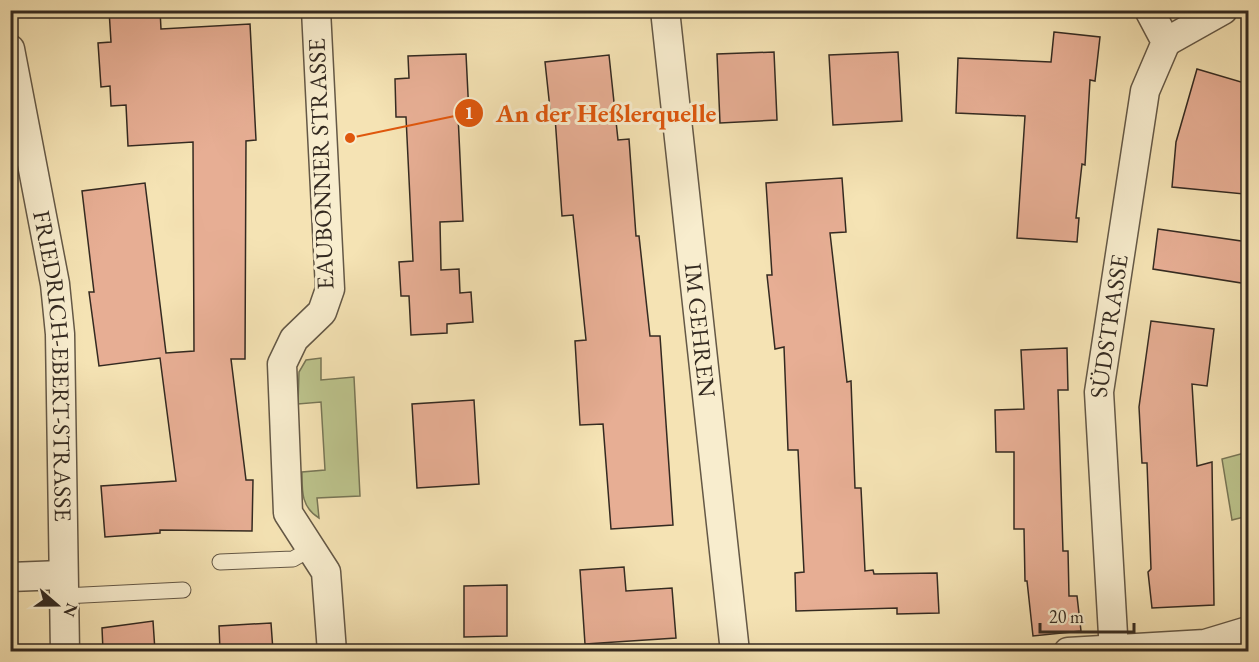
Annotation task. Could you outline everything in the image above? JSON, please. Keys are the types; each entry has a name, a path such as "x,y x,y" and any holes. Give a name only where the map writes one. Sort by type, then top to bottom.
{"street":[{"name":"EAUBONNER STRASSE","path":"316,10 330,290 322,312 294,339 282,364 288,513 326,572 333,651"},
{"name":"IM GEHREN","path":"665,10 735,651"},
{"path":"1149,10 1166,42 1223,10"},
{"name":"SÜDSTRASSE","path":"1114,651 1099,392 1145,91 1166,42"},
{"name":"FRIEDRICH-EBERT-STRASSE","path":"10,49 55,285 60,334 65,651"},
{"path":"10,577 63,585"},
{"path":"1068,651 1114,651 1205,644 1248,631"}],"lane":[{"path":"220,562 293,558 312,548"},
{"path":"63,585 183,590"}],"green space":[{"path":"321,358 321,380 354,377 360,496 317,498 319,518 306,504 302,472 325,470 321,402 298,404 299,372 306,360"},
{"path":"1248,452 1248,516 1232,520 1222,459"}],"building":[{"path":"109,10 160,10 161,29 250,24 256,140 246,141 245,359 231,359 246,480 253,480 252,531 160,530 160,533 105,537 101,486 176,481 160,358 99,366 89,292 94,292 82,191 145,183 166,353 194,351 193,142 128,146 126,105 111,106 110,86 101,87 98,43 111,42"},
{"path":"1054,32 1100,37 1095,81 1090,80 1085,165 1082,164 1076,218 1079,218 1077,242 1017,238 1025,116 956,113 958,58 1051,62"},
{"path":"774,52 777,120 720,123 717,54"},
{"path":"898,52 902,121 833,125 829,55"},
{"path":"466,54 469,115 458,115 463,221 440,222 441,270 459,269 460,293 471,292 473,322 447,324 447,333 411,335 409,296 401,296 399,262 413,261 406,117 396,117 395,79 409,78 408,56"},
{"path":"609,55 618,140 629,139 636,236 639,236 650,336 660,336 673,525 611,529 603,424 580,425 575,341 586,340 573,215 562,216 555,117 551,118 545,62"},
{"path":"1197,69 1248,84 1248,146 1244,194 1172,187 1176,142"},
{"path":"842,178 846,232 830,233 847,382 851,381 855,488 861,488 865,571 873,570 874,574 937,573 939,613 897,614 897,608 796,611 795,573 804,572 798,450 788,450 784,347 775,349 767,275 772,275 766,183"},
{"path":"1158,229 1248,242 1248,284 1153,269"},
{"path":"1151,321 1214,329 1207,386 1192,384 1197,466 1212,462 1214,605 1152,608 1148,572 1151,569 1147,463 1142,463 1139,407"},
{"path":"1067,348 1068,390 1058,390 1063,551 1068,551 1069,596 1077,596 1081,631 1033,636 1027,581 1025,581 1024,529 1014,529 1014,452 996,452 995,410 1024,409 1021,350"},
{"path":"474,400 479,484 417,488 412,404"},
{"path":"624,567 626,591 672,588 676,638 585,644 580,570"},
{"path":"507,585 507,636 464,637 464,586"},
{"path":"153,621 155,651 103,651 102,628"},
{"path":"271,623 273,651 220,651 219,626"}],"place":[{"name":"An der Heßlerquelle","path":"350,138"}]}
